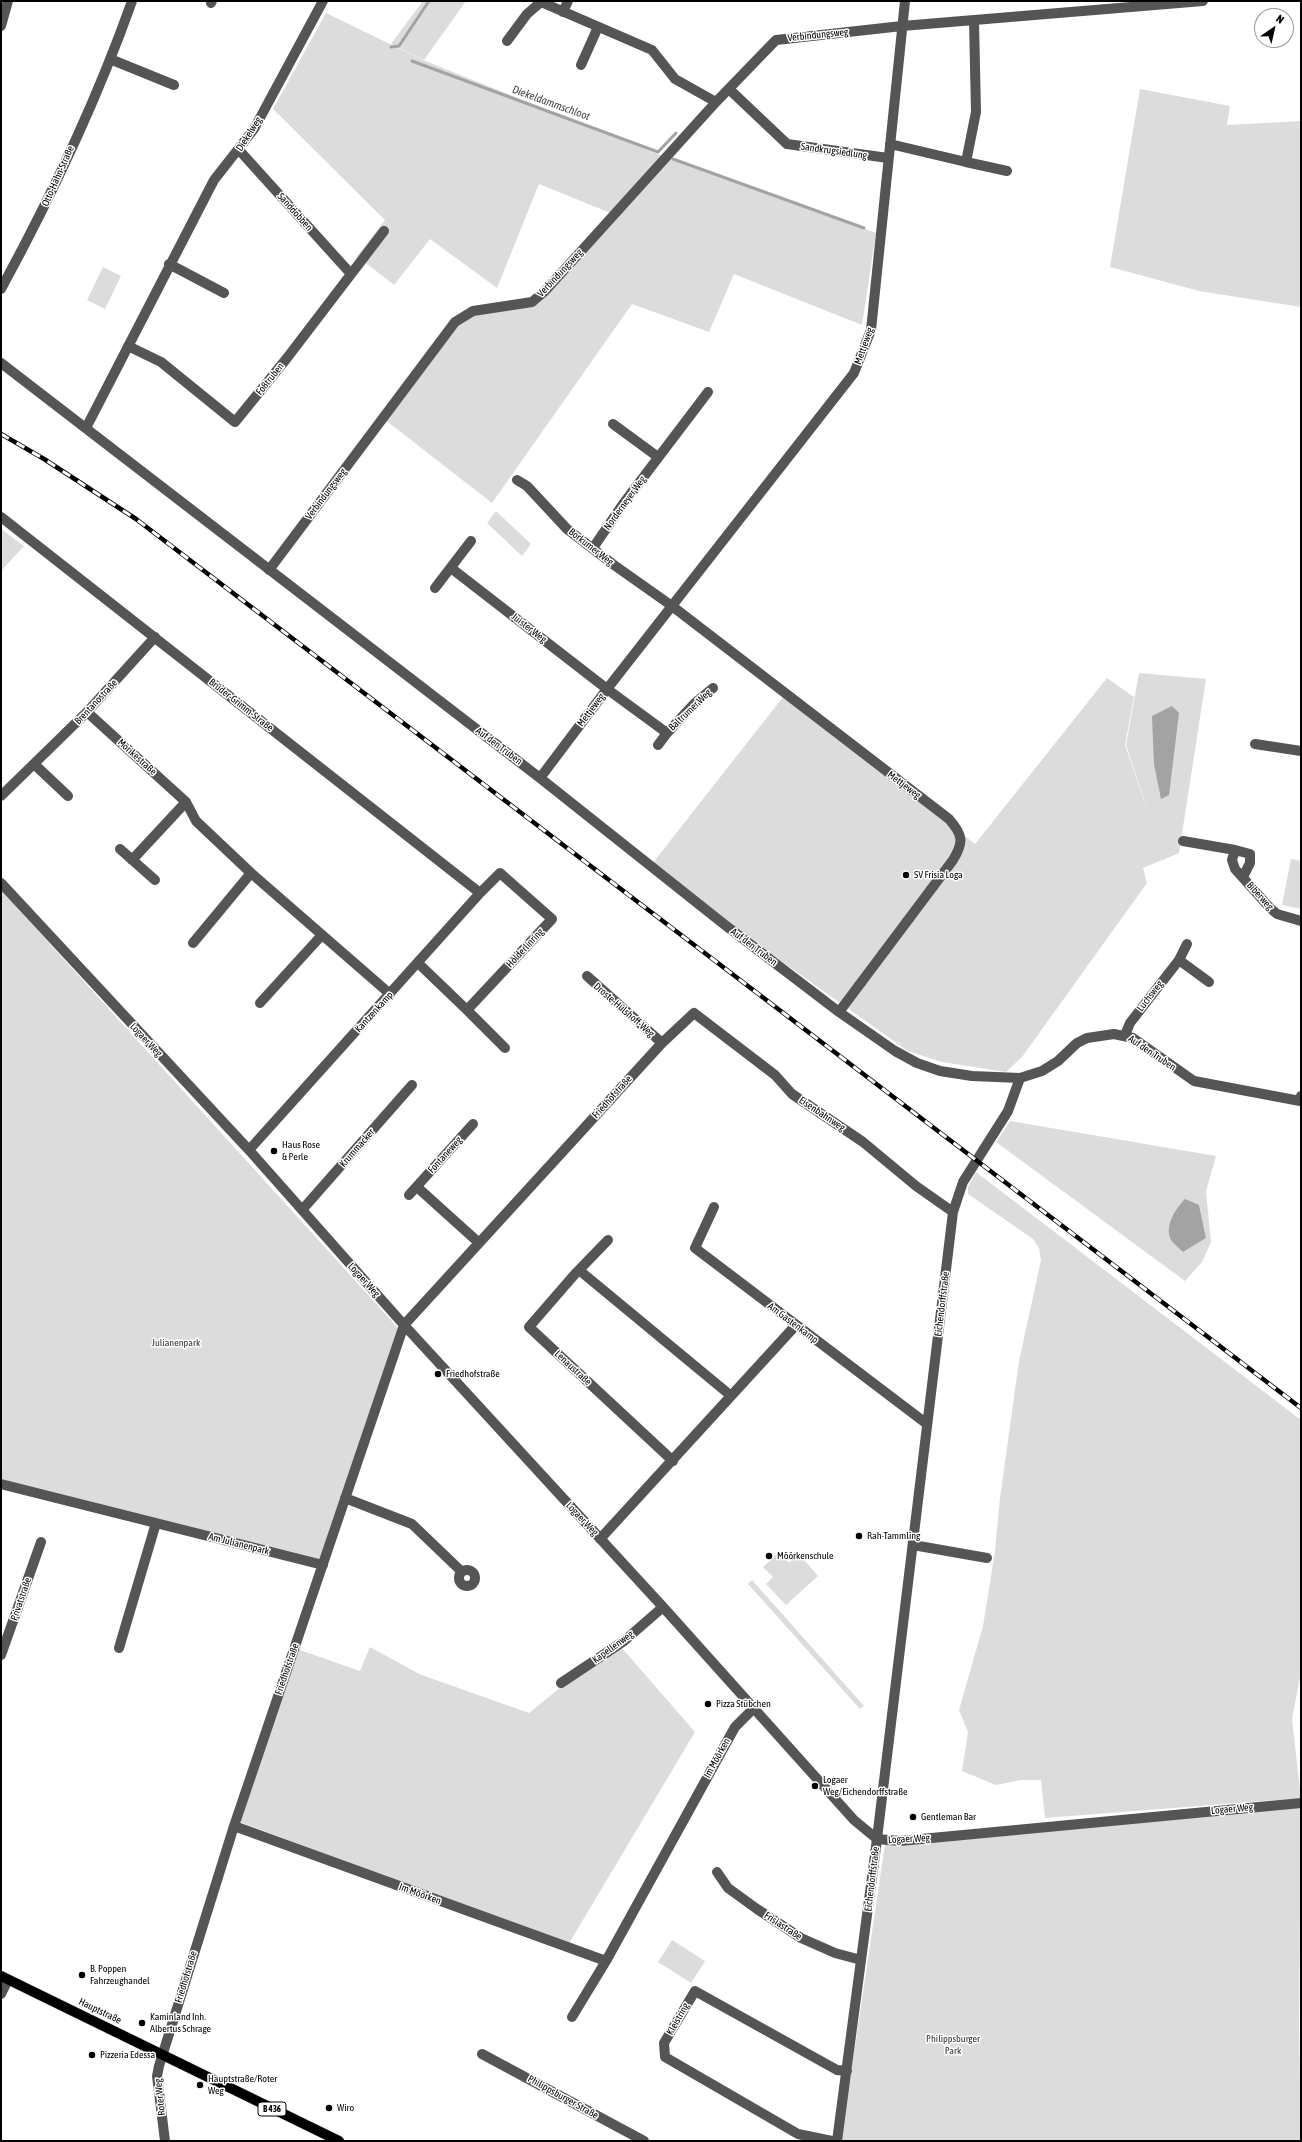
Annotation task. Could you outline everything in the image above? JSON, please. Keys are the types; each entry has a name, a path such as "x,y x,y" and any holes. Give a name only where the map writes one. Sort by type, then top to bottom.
{"main road":[{"name":"Hauptstraße","path":"5,1978 339,2141"}],"street":[{"path":"1,26 8,1"},
{"name":"Otto-Hahn-Straße","path":"1,289 37,223 110,59 132,1"},
{"name":"Diekelweg","path":"86,428 169,264 214,180 254,129 323,1"},
{"path":"563,12 568,1"},
{"name":"Mettjeweg","path":"540,778 607,689 854,373 872,330 888,158 905,1"},
{"name":"Verbindungsweg","path":"269,570 456,322 473,311 532,302 545,291 716,102 776,40 902,26 1203,1"},
{"path":"507,41 527,14 540,2 652,50 675,79 716,102"},
{"path":"966,162 976,112 974,21"},
{"path":"582,65 598,28"},
{"path":"110,59 174,85"},
{"name":"Sandkrugsiedlung","path":"729,89 787,144 888,158"},
{"path":"890,144 1007,171"},
{"name":"Sanddobben","path":"239,150 351,274"},
{"name":"Foßtruben","path":"128,346 161,362 235,422 287,358 384,231"},
{"path":"169,264 224,293"},
{"path":"1,363 269,570"},
{"name":"Norderneyer Weg","path":"592,548 658,457 708,392"},
{"path":"613,424 658,457"},
{"name":"Borkumer Weg","path":"517,480 527,486 567,529 672,606"},
{"name":"Brüder-Grimm-Straße","path":"1,517 480,893"},
{"path":"435,588 471,541"},
{"name":"Juister Weg","path":"451,568 607,689"},
{"name":"Auf den Truben","path":"269,570 540,778 725,925 839,1012 895,1051 929,1068 972,1076 1020,1078 1042,1071 1058,1061 1077,1043 1087,1038 1114,1034 1125,1035 1134,1038 1194,1081 1301,1099"},
{"name":"Mettjeweg","path":"672,606 949,819 958,829 962,841 959,851 839,1012"},
{"name":"Brentanostraße","path":"1,796 87,712 155,637"},
{"name":"Baltrumer Weg","path":"658,745 695,703 713,688"},
{"name":"Baltrumer Weg","path":"607,689 667,733"},
{"name":"Mörikestraße","path":"87,712 186,802 196,821 251,873 321,936 390,994"},
{"path":"1255,744 1301,751"},
{"path":"34,764 68,796"},
{"path":"132,860 186,802"},
{"name":"Biberweg","path":"1183,841 1250,854 1250,863 1243,877"},
{"path":"120,849 155,880"},
{"name":"Biberweg","path":"1235,850 1232,860 1235,869 1270,908 1277,914 1301,921"},
{"path":"192,943 251,873"},
{"name":"Kantzenkamp","path":"248,1150 480,893 500,873"},
{"name":"Hölderlinring","path":"467,1010 552,919 500,873"},
{"name":"Logaer Weg","path":"1,883 248,1150 404,1325 663,1607 854,1820 877,1839 900,1841 1301,1803"},
{"path":"260,1003 321,936"},
{"name":"Luchsweg","path":"1125,1035 1130,1023 1179,960 1187,944"},
{"path":"1179,960 1209,982"},
{"path":"418,963 505,1048"},
{"name":"Droste-Hülshoff-Weg","path":"587,976 662,1043"},
{"name":"Friedhofstraße","path":"163,2054 234,1826 404,1325 478,1242 662,1043 694,1013"},
{"name":"Eisenbahnweg","path":"694,1013 775,1075 792,1094 863,1142 916,1186 953,1212"},
{"name":"Eichendorffstraße","path":"837,2141 877,1839 953,1212 963,1182 1008,1111 1020,1078"},
{"name":"Krummacker","path":"302,1210 412,1085"},
{"name":"Fontaneweg","path":"409,1195 473,1124"},
{"path":"417,1187 478,1242"},
{"name":"Am Gastenkamp","path":"714,1208 695,1248 928,1424"},
{"name":"Lenaustraße","path":"608,1240 579,1270 529,1327 673,1461"},
{"path":"579,1270 730,1395"},
{"path":"600,1539 673,1461 730,1395 796,1325"},
{"name":"Am Julianenpark","path":"1,1484 323,1565"},
{"path":"345,1498 412,1524 461,1572"},
{"path":"120,1648 156,1523"},
{"name":"Privatstraße","path":"1,1655 41,1542"},
{"path":"913,1545 987,1558"},
{"name":"Kapellenweg","path":"562,1683 624,1641 663,1607"},
{"name":"Im Möörken","path":"572,2018 606,1961 735,1727 754,1708"},
{"name":"Im Möörken","path":"234,1826 606,1961"},
{"name":"Frisiastraße","path":"717,1872 734,1892 801,1938 835,1953 861,1960"},
{"path":"1,1994 5,1978"},
{"name":"Kleistring","path":"832,2141 798,2134 782,2126 758,2110 665,2057 664,2043 694,1991 837,2070 846,2071"},
{"name":"Roter Weg","path":"163,2054 157,2076 165,2141"},
{"name":"Philippsburger Straße","path":"482,2054 644,2141"}],"green space":[{"path":"423,1 466,1 424,60 391,44"},
{"path":"326,13 423,60 665,157 876,233 862,325 734,274 709,332 632,304 492,503 384,419 455,322 473,311 532,302 613,214 539,184 497,288 430,239 394,285 357,256 385,220 273,109"},
{"path":"1140,89 1230,106 1227,125 1301,121 1301,307 1199,291 1110,267"},
{"path":"103,267 121,276 105,309 87,300"},
{"path":"496,511 531,544 522,556 487,523"},
{"path":"1,529 24,546 1,571"},
{"name":"SV Frisia Loga","path":"1139,673 1206,679 1179,853 1143,868 1147,883 1022,1057 1006,1072 942,1062 908,1051 729,924 652,864 783,697 975,844 1107,678 1134,697 1125,745 1150,818 1126,745"},
{"path":"1291,859 1301,861 1301,909 1282,905"},
{"name":"Julianenpark","path":"1,890 399,1329 320,1560 1,1481"},
{"path":"1010,1121 1216,1156 1206,1191 1211,1242 1202,1262 1185,1281 996,1142","holes":["1199,1205 1206,1238 1183,1252"]},
{"path":"976,1172 1301,1420 1301,1672 1292,1719 1301,1798 1045,1818 1041,1780 1021,1780 996,1785 962,1771 968,1732 959,1710 983,1626 995,1551 1000,1498 1019,1361 1041,1260 1039,1248 1033,1239 968,1194 968,1187"},
{"path":"779,1552 789,1563 799,1554 818,1576 786,1605 766,1584 773,1577 763,1567"},
{"path":"752,1580 864,1706 860,1709 748,1584"},
{"path":"370,1647 419,1674 529,1713 561,1687 621,1647 695,1732 568,1945 240,1822 297,1649 360,1671"},
{"name":"Philippsburger Park","path":"1301,1807 1299,2024 1301,2141 841,2141 885,1844"},
{"path":"672,1940 705,1961 691,1983 658,1962"}],"shaded area":[{"path":"1172,706 1179,713 1169,795 1161,799 1154,764 1152,716"},
{"path":"1185,1199 1199,1205 1206,1238 1183,1252 1171,1240 1169,1229 1175,1212"}],"waterway":[{"name":"Diekeldammschloot","path":"391,47 399,46 429,1"},
{"name":"Diekeldammschloot","path":"412,61 658,152 676,133"},
{"path":"673,159 864,228"}],"railway":[{"path":"1,434 44,459 136,519 1301,1408"}],"place":[{"name":"SV Frisia Loga","path":"906,875"},
{"name":"Haus Rose & Perle","path":"274,1151"},
{"name":"Friedhofstraße","path":"438,1374"},
{"name":"Rah-Tammling","path":"859,1536"},
{"name":"Möörkenschule","path":"769,1556"},
{"name":"Pizza Stübchen","path":"708,1704"},
{"name":"Logaer Weg/Eichendorffstraße","path":"815,1786"},
{"name":"Gentleman Bar","path":"913,1817"},
{"name":"B. Poppen Fahrzeughandel","path":"82,1975"},
{"name":"Kaminland Inh. Albertus Schrage","path":"142,2023"},
{"name":"Pizzeria Edessa","path":"92,2055"},
{"name":"Hauptstraße/Roter Weg","path":"200,2085"},
{"name":"Wiro","path":"329,2108"}]}
